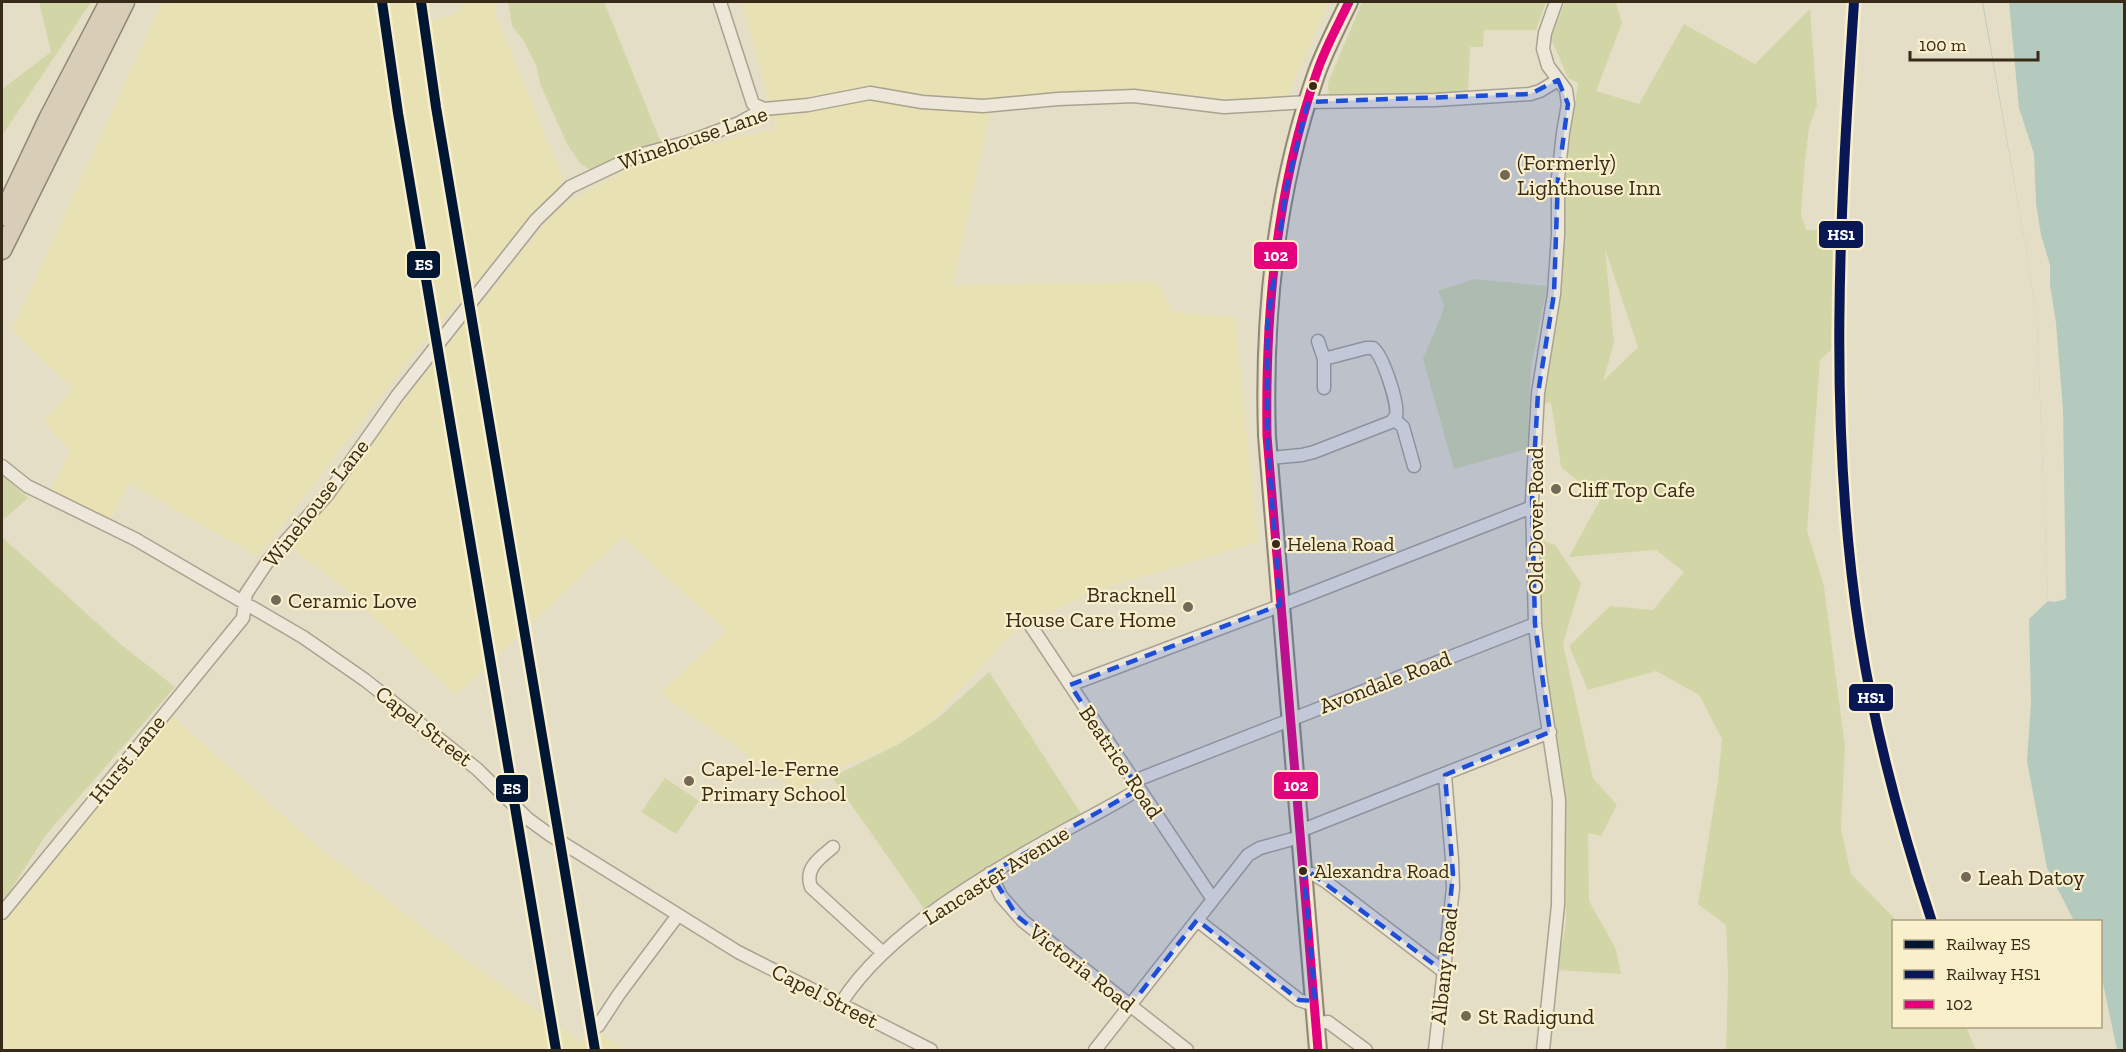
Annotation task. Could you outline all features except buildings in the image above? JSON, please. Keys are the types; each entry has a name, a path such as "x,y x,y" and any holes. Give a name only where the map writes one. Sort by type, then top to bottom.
{"highway":[{"path":"2,216 48,119 109,2"},
{"path":"2,250 125,2"}],"main road":[{"path":"1318,1050 1280,605 1269,458 1266,361 1272,271 1287,179 1318,71 1349,2"}],"street":[{"path":"720,2 753,104 764,110"},
{"name":"Old Dover Road","path":"1543,1050 1558,905 1559,800 1540,674 1532,507 1538,393 1554,294 1558,235 1558,178 1568,104 1566,90 1548,66 1543,45 1556,2"},
{"name":"Winehouse Lane","path":"246,602 246,594 268,561 328,494 398,396 536,220 570,187 635,156 688,142 739,123 764,110 790,108 870,93 922,102 982,106 1058,99 1134,96 1224,107 1308,102 1435,100 1530,94 1558,80"},
{"path":"1318,341 1324,358 1324,388"},
{"path":"1269,458 1307,454 1363,434 1395,419 1396,404 1376,350 1366,348 1324,358"},
{"path":"1395,419 1403,427 1414,466"},
{"name":"Capel Street","path":"2,466 27,486 135,538 303,636 365,680 477,769 538,828 750,959 931,1050"},
{"path":"1070,685 1532,507"},
{"name":"Hurst Lane","path":"2,913 243,618 246,602"},
{"name":"Avondale Road","path":"1136,785 1291,719 1536,624"},
{"name":"Beatrice Road","path":"1031,626 1212,898"},
{"path":"1095,1050 1212,898 1251,852 1550,732"},
{"name":"Albany Road","path":"1435,1050 1453,874 1445,775"},
{"name":"Lancaster Avenue","path":"841,1003 850,989 883,953 938,909 990,873 1136,785"},
{"path":"833,847 811,867 808,878 811,887 883,953"},
{"name":"Victoria Road","path":"990,873 1001,896 1017,916 1187,1050"},
{"path":"1304,874 1313,874 1325,881 1443,971"},
{"path":"598,1026 678,915"},
{"path":"1197,920 1299,999 1308,1003 1315,1001"},
{"path":"1316,1023 1324,1021 1330,1023 1366,1050"}],"highlighted area":[{"path":"1558,80 1568,104 1558,178 1554,294 1538,393 1532,500 1535,624 1550,732 1445,775 1453,874 1443,971 1304,868 1315,1001 1299,1000 1197,920 1130,1006 1017,916 990,873 1139,789 1070,685 1280,605 1267,436 1267,327 1286,189 1308,102 1530,94"}],"shaded area":[{"path":"162,2 422,2 429,20 453,15 466,2 496,2 495,13 564,181 424,341 258,557 129,483 108,525 49,495 70,451 43,421 73,389 12,330"},
{"path":"742,2 1329,2 1285,102 1150,93 993,99 953,285 1157,282 1173,312 1235,317 1258,542 1091,592 1012,633 933,720 897,745 840,767 800,793 660,693 726,631 622,537 456,696 343,587 288,545 557,208 641,161 776,128"},
{"path":"1982,2 2124,2 2124,1050 2117,1050 2102,979 2102,920 2073,920 2047,868 2027,761 2031,702 2029,619 2048,601 2037,323 2026,248"},
{"path":"169,713 315,844 440,940 580,1042 592,1027 625,1050 2,1050 2,921"}],"green space":[{"path":"39,2 91,2 3,134 2,89 51,52"},
{"path":"508,2 604,2 662,145 642,148 596,171 581,164 568,146 524,41 512,26"},
{"path":"1362,2 1546,2 1536,30 1484,30 1483,47 1470,47 1468,94 1329,100 1328,83"},
{"path":"1565,2 1616,2 1622,23 1596,91 1639,104 1684,24 1755,64 1810,9 1817,105 1809,128 1801,214 1806,230 1833,230 1831,350 1820,360 1807,531 1824,586 1845,747 1841,829 1851,874 1896,920 1892,920 1892,1028 1966,1028 1976,1050 1726,1050 1728,975 1726,925 1698,904 1718,781 1722,739 1699,695 1656,671 1588,690 1569,646 1610,606 1653,610 1684,572 1656,550 1569,557 1600,500 1561,467 1551,402 1541,405 1563,266 1562,193 1578,83 1568,78 1551,38","holes":["1605,249 1638,347 1603,381 1614,343"]},
{"path":"1475,279 1547,286 1531,367 1527,449 1454,469 1423,359 1444,305 1438,291"},
{"path":"2,475 28,498 2,521"},
{"path":"2,537 118,642 175,687 45,836 4,901 2,899"},
{"path":"1538,539 1555,545 1581,583 1563,644 1593,778 1617,805 1601,836 1588,833 1589,901 1616,949 1621,974 1557,970 1566,923 1566,827 1541,623"},
{"path":"989,672 1084,818 925,910 832,777 897,745 937,719"},
{"path":"665,778 699,801 676,834 641,812"}],"pier":[{"path":"1983,2 2009,2 2019,108 2034,154 2036,203 2041,235 2050,265 2063,410 2066,599 2054,602 2048,601 2037,323"}],"rail line":[{"name":"ES","path":"382,2 398,113 556,1050"},
{"name":"ES","path":"421,2 436,107 595,1050"},
{"name":"HS1","path":"1854,2 1844,160 1839,319 1843,478 1860,636 1873,708 1900,816 1931,920"}],"transit line":[{"name":"102","path":"1318,1050 1267,436 1268,344 1276,252 1292,161 1320,63 1349,2"}],"place":[{"name":"(Formerly) Lighthouse Inn","path":"1505,175"},
{"name":"Cliff Top Cafe","path":"1556,489"},
{"name":"Helena Road","path":"1276,544"},
{"name":"Ceramic Love","path":"276,600"},
{"name":"Bracknell House Care Home","path":"1188,607"},
{"name":"Capel-le-Ferne Primary School","path":"689,781"},
{"name":"Alexandra Road","path":"1303,871"},
{"name":"Leah Datoy","path":"1966,877"},
{"name":"St Radigund","path":"1466,1016"}]}
